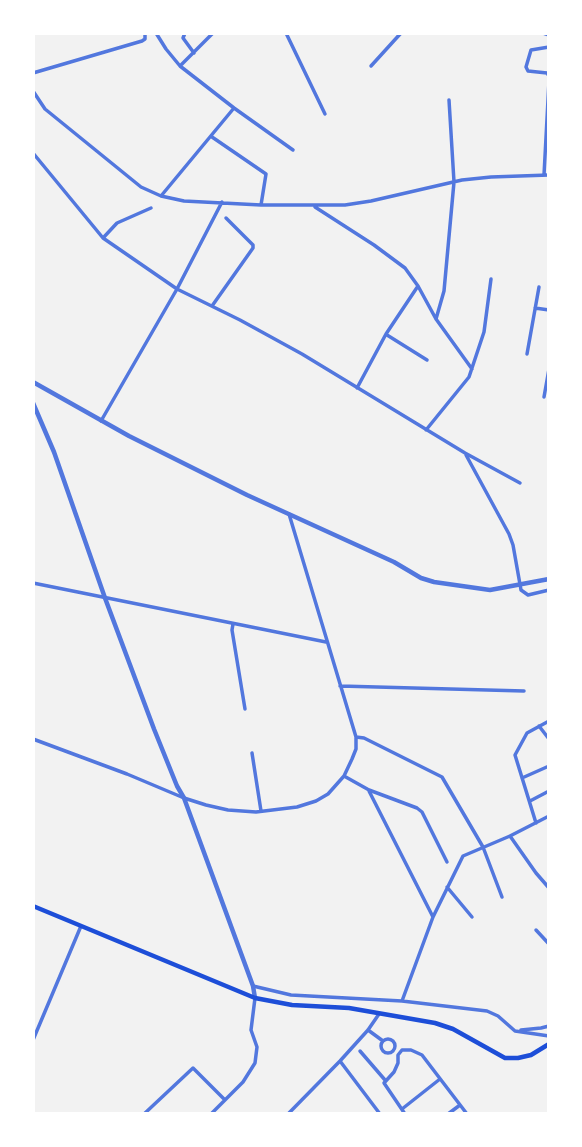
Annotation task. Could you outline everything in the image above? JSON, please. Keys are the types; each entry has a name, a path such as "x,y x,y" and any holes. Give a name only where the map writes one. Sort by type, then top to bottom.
{"main road":[{"path":"33,906 255,998 292,1005 359,1010 435,1023 453,1029 505,1058 531,1055 549,1044"}],"street":[{"path":"33,73 142,41 145,39 145,33"},
{"path":"156,33 180,66 293,150"},
{"path":"185,33 183,37 194,53"},
{"path":"180,66 213,33"},
{"path":"286,33 324,114"},
{"path":"371,65 401,33"},
{"path":"543,33 549,35"},
{"path":"33,91 45,109 141,187 162,196 184,201 261,205 345,205 454,182 491,177 546,175 549,78 547,73 528,71 526,67 530,50 549,47"},
{"path":"436,319 444,291 454,182 449,100"},
{"path":"162,196 234,108"},
{"path":"212,137 266,174 261,205"},
{"path":"33,153 103,237 177,289 302,354 465,453 520,483"},
{"path":"101,421 177,289 222,202"},
{"path":"313,206 405,268 436,319 472,369"},
{"path":"103,237 117,223 151,208"},
{"path":"212,306 253,248 226,218"},
{"path":"426,429 463,386 472,369 484,332 491,279"},
{"path":"358,388 386,334 418,286"},
{"path":"527,354 539,287"},
{"path":"535,308 549,310"},
{"path":"386,334 427,360"},
{"path":"544,397 549,369"},
{"path":"33,383 238,491 394,562 421,578 490,590 549,579"},
{"path":"33,390 41,387"},
{"path":"33,403 36,416 54,452 105,598 154,729 184,798 253,986 255,998 251,1030 257,1047 255,1063 243,1082 211,1114"},
{"path":"465,453 509,534 522,591 528,595 549,590"},
{"path":"33,739 206,806 261,811 298,807 328,794 344,776 356,749 356,737 289,514"},
{"path":"33,583 327,642"},
{"path":"233,624 245,709"},
{"path":"340,686 524,691"},
{"path":"536,823 514,755 527,733 549,721"},
{"path":"539,726 549,739"},
{"path":"356,737 364,738 442,777 483,847 502,897"},
{"path":"252,753 261,811"},
{"path":"522,778 549,766"},
{"path":"344,776 369,790 417,808 447,862"},
{"path":"369,790 433,917"},
{"path":"530,801 549,791"},
{"path":"402,1001 433,917 463,856 549,816"},
{"path":"510,836 549,888"},
{"path":"447,887 472,917"},
{"path":"33,1040 81,926"},
{"path":"537,930 549,944"},
{"path":"253,986 291,995 402,1001 491,1012 515,1031 549,1036"},
{"path":"359,999 359,1010"},
{"path":"288,1114 340,1061 379,1014"},
{"path":"515,1031 549,1026"},
{"path":"368,1030 383,1041 391,1041 394,1044 393,1050"},
{"path":"383,1041 382,1050 387,1053 393,1050"},
{"path":"393,1050 399,1053"},
{"path":"399,1053 402,1050 411,1050 422,1055 467,1114"},
{"path":"360,1051 385,1080 384,1083 403,1112 440,1079"},
{"path":"385,1080 394,1072 399,1053"},
{"path":"340,1061 380,1114"},
{"path":"144,1114 193,1068 225,1100"},
{"path":"449,1114 460,1105"}]}
